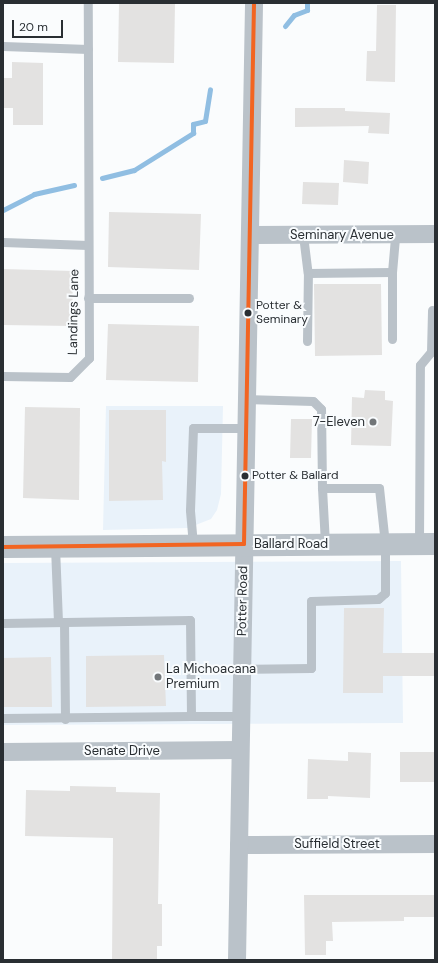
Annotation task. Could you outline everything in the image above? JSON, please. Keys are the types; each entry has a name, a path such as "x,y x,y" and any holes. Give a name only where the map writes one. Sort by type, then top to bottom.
{"street":[{"name":"Potter Road","path":"237,960 254,3"},
{"name":"Seminary Avenue","path":"250,235 435,234"},
{"name":"Ballard Road","path":"3,547 244,544 427,544"},
{"name":"Senate Drive","path":"3,752 240,750"},
{"name":"Suffield Street","path":"239,845 435,844"}],"lane":[{"name":"Landings Lane","path":"3,376 70,377 89,358 88,3"},
{"path":"3,46 88,49"},
{"path":"392,340 392,272 395,234"},
{"path":"303,235 308,273 307,341"},
{"path":"3,242 88,245"},
{"path":"308,273 392,272"},
{"path":"88,298 190,298"},
{"path":"427,544 420,365 431,352 432,310"},
{"path":"247,399 313,401 321,409 322,488 325,544"},
{"path":"193,545 190,510 193,428 246,428"},
{"path":"242,669 311,668 311,601 378,599 385,593 385,544 379,488 322,488"},
{"path":"55,547 61,622 65,718"},
{"path":"3,622 190,620 191,716"},
{"path":"3,718 242,716"}],"shaded area":[{"path":"106,406 223,406 221,494 217,510 211,519 188,528 103,530"},
{"path":"401,561 403,723 3,725 3,563"}],"building":[{"path":"119,3 175,3 174,63 118,62"},
{"path":"377,5 396,5 395,82 366,81 367,51 376,51"},
{"path":"12,62 43,63 43,125 13,125 13,108 3,108 3,78 12,78"},
{"path":"295,108 345,108 345,111 390,113 389,134 368,133 369,126 295,127"},
{"path":"344,160 369,162 368,184 343,182"},
{"path":"303,182 339,183 338,205 302,204"},
{"path":"109,212 201,214 199,270 108,267"},
{"path":"3,269 73,271 72,326 3,325"},
{"path":"314,284 381,284 382,355 315,356"},
{"path":"108,324 199,326 198,382 106,380"},
{"name":"7-Eleven","path":"365,390 385,391 385,400 393,401 391,446 351,445 352,397 364,398"},
{"path":"25,407 80,408 79,500 23,498"},
{"path":"109,410 166,410 166,462 162,461 163,500 109,501"},
{"path":"291,419 312,419 311,458 290,458"},
{"path":"344,608 384,608 383,653 435,653 435,676 383,676 383,693 343,693"},
{"path":"164,655 166,706 86,707 86,656"},
{"path":"51,657 52,707 3,707 3,658"},
{"path":"348,752 371,753 370,798 328,796 328,799 307,799 308,759 348,761"},
{"path":"400,752 435,752 435,782 400,782"},
{"path":"70,786 116,787 116,792 160,793 158,904 162,904 162,946 157,946 157,960 112,960 113,838 25,836 26,790 70,791"},
{"path":"304,895 435,895 435,917 404,917 404,921 332,922 333,941 326,941 326,955 305,955"}],"waterway":[{"path":"285,26 294,15 307,10 307,3"},
{"path":"102,178 134,170 193,133 193,124 205,121 210,89"},
{"path":"3,210 34,194 74,185"}],"transit line":[{"path":"244,544 254,3"},
{"path":"3,547 244,544"}],"place":[{"name":"Potter & Seminary","path":"248,313"},
{"name":"7-Eleven","path":"373,422"},
{"name":"Potter & Ballard","path":"245,476"},
{"name":"La Michoacana Premium","path":"158,677"}]}
